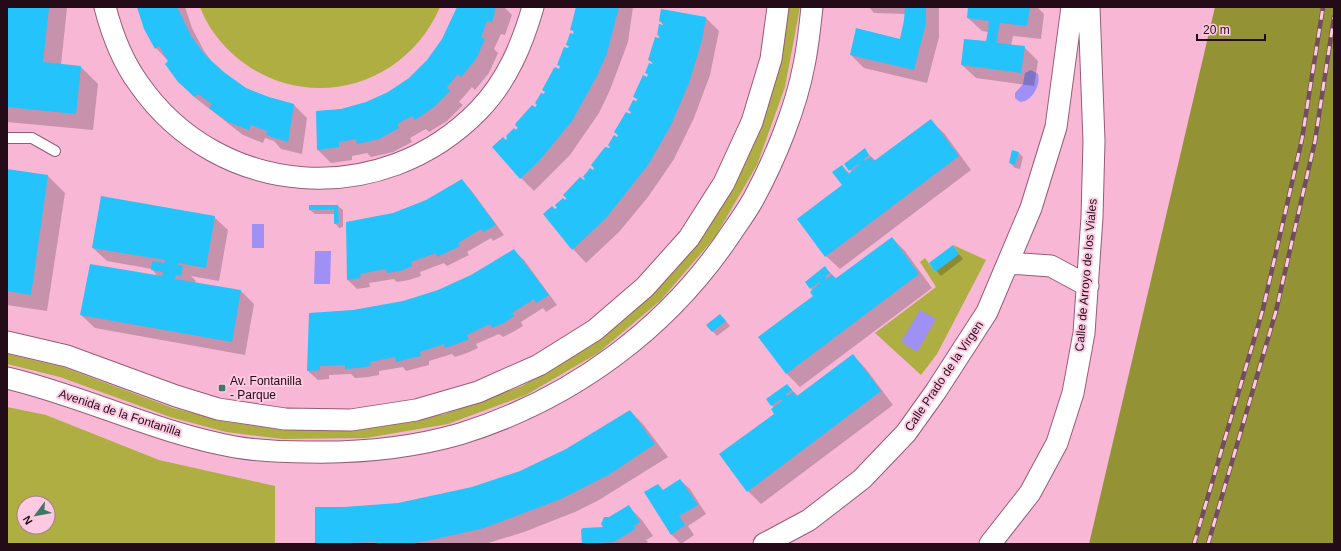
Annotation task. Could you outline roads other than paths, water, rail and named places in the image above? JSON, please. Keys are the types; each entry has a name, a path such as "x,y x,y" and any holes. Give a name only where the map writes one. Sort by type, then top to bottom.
{"street":[{"path":"105,7 111,30 123,58 138,84 157,108 179,128 204,146 230,160 258,170 288,177 322,179 356,176 388,168 420,155 449,137 479,110 504,78 523,42 533,7"},
{"path":"7,342 67,356 176,396 218,409 285,419 351,420 416,410 478,392 538,365 595,330 645,288 689,238 724,182 752,122 771,59 778,7"},
{"name":"Avenida de la Fontanilla","path":"7,378 86,401 156,427 235,447 285,452 344,453 402,447 459,434 513,414 566,389 615,357 668,311 715,258 754,199 784,134 804,66 812,7"},
{"path":"1072,7 1056,127 1031,208 1008,263 1051,266 1088,286"},
{"name":"Calle de Arroyo de los Viales","path":"991,542 1030,493 1057,443 1073,393 1084,333 1088,286 1094,141 1089,7"},
{"name":"Calle Prado de la Virgen","path":"764,544 809,520 862,478 906,432 936,391 987,312 1008,263"}],"lane":[{"path":"7,138 32,138 55,151"}],"railway":[{"path":"1194,544 1263,309 1302,139 1323,7"},
{"path":"1208,544 1276,311 1315,141 1334,17"}],"place":[{"name":"Av. Fontanilla - Parque","path":"222,388"}]}
